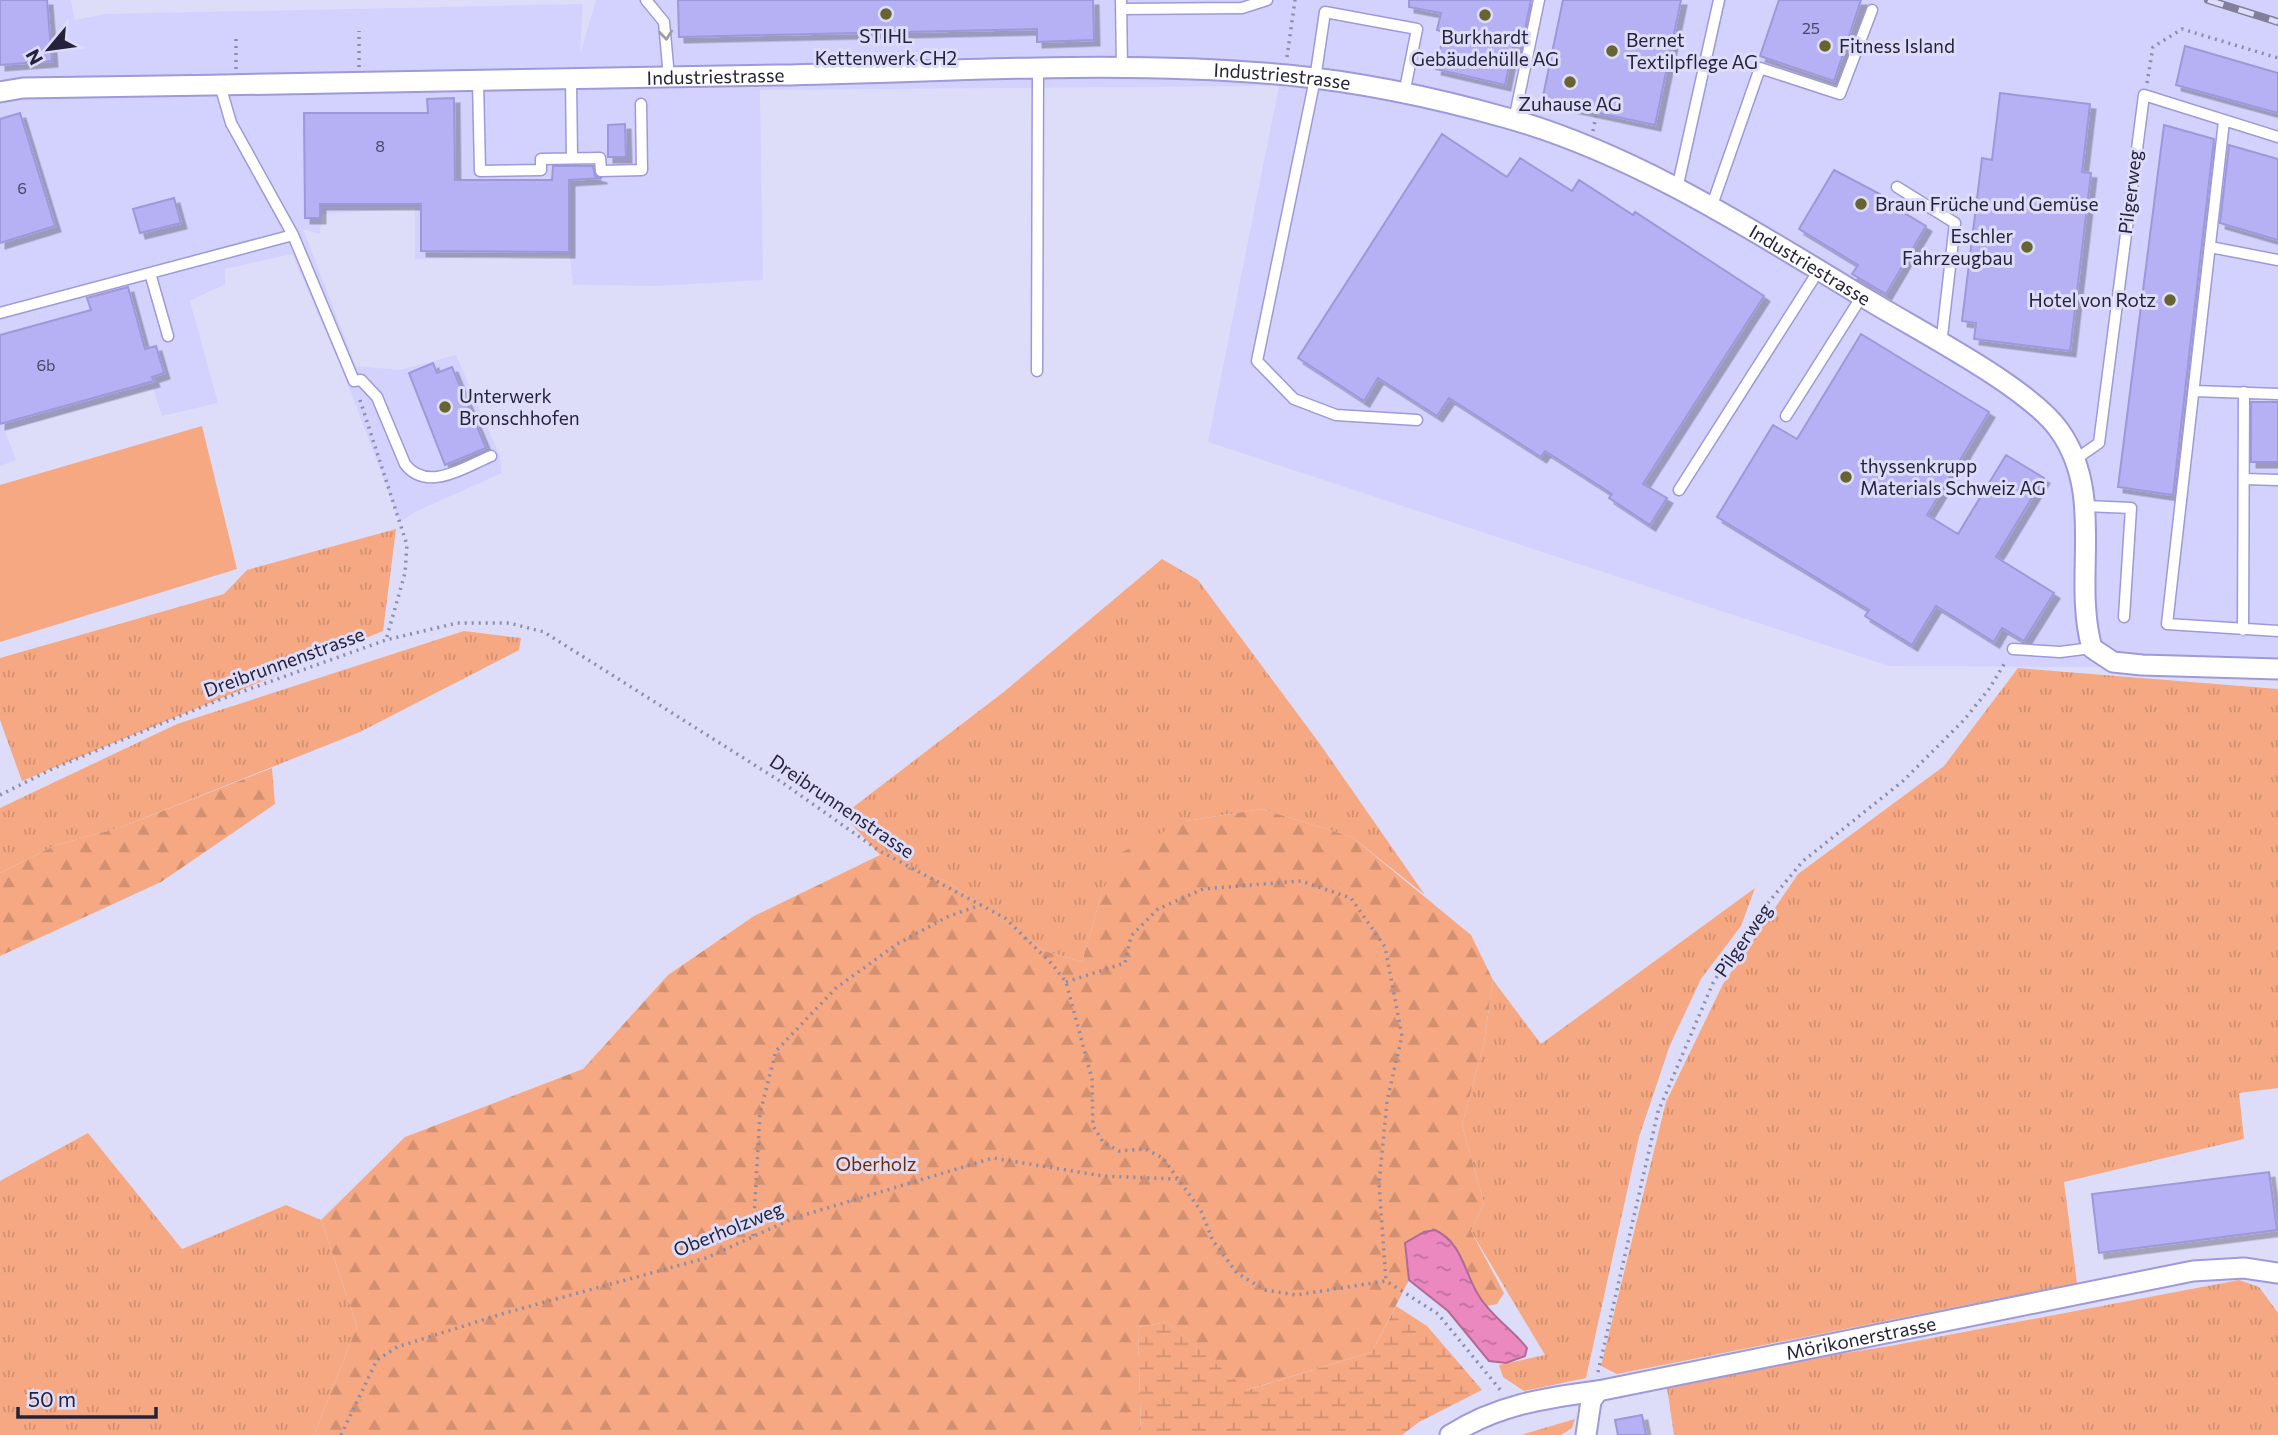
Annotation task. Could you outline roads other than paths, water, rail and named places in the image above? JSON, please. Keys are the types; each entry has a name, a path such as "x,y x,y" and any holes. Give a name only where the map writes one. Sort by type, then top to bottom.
{"street":[{"name":"Industriestrasse","path":"0,92 23,88 1122,69 1284,75 1315,79 1404,94 1514,120 1590,149 1677,189 1862,296 2044,412 2061,432 2076,459 2086,506 2083,618 2092,648"},
{"path":"2092,648 2113,662 2278,669"},
{"name":"Mörikonerstrasse","path":"1450,1435 1472,1421 1512,1405 1598,1391 2193,1271 2244,1268 2278,1273"},
{"path":"1586,1435 1591,1401 1598,1391"}],"lane":[{"path":"646,0 664,22 669,77"},
{"path":"1122,69 1121,5 1241,8 1267,0"},
{"path":"1514,120 1539,0"},
{"path":"1677,189 1719,0"},
{"path":"1711,208 1760,68 1840,94 1872,10"},
{"path":"1404,94 1417,29 1325,12 1315,79 1257,361 1294,399 1336,415 1417,420"},
{"path":"1037,371 1038,69"},
{"path":"571,79 572,158"},
{"path":"478,81 480,171 541,170 541,159 572,158 600,158 601,171 642,170 641,104"},
{"path":"228,85 231,123 293,235 354,381 361,380 377,397 400,457 412,474 432,479 491,456"},
{"name":"Pilgerweg","path":"2076,459 2099,443 2144,95 2224,121"},
{"path":"2278,138 2224,121 2167,624 2278,631"},
{"path":"1897,187 1955,223 1941,345"},
{"path":"0,313 293,235"},
{"path":"2210,247 2278,260"},
{"path":"1679,490 1819,270"},
{"path":"150,273 168,336"},
{"path":"1786,416 1862,296"},
{"path":"2193,391 2278,394"},
{"path":"2243,630 2244,393"},
{"path":"2244,479 2278,480"},
{"path":"2086,506 2131,508 2124,617"},
{"path":"2013,649 2060,652 2092,648"}],"water":[{"path":"1435,1230 1452,1243 1484,1303 1527,1348 1525,1356 1506,1363 1489,1361 1448,1311 1409,1280 1405,1243 1424,1232"}],"railway":[{"path":"2208,0 2278,22"}],"place":[{"name":"STIHL Kettenwerk CH2","path":"886,14"},
{"name":"Burkhardt Gebäudehülle AG","path":"1485,15"},
{"name":"Fitness Island","path":"1825,46"},
{"name":"Bernet Textilpflege AG","path":"1612,51"},
{"name":"Zuhause AG","path":"1570,82"},
{"name":"Braun Früche und Gemüse","path":"1861,204"},
{"name":"Eschler Fahrzeugbau","path":"2027,247"},
{"name":"Hotel von Rotz","path":"2170,300"},
{"name":"Unterwerk Bronschhofen","path":"445,407"},
{"name":"thyssenkrupp Materials Schweiz AG","path":"1846,477"}],"park label":[{"name":"Oberholz","path":"876,1164"}]}
